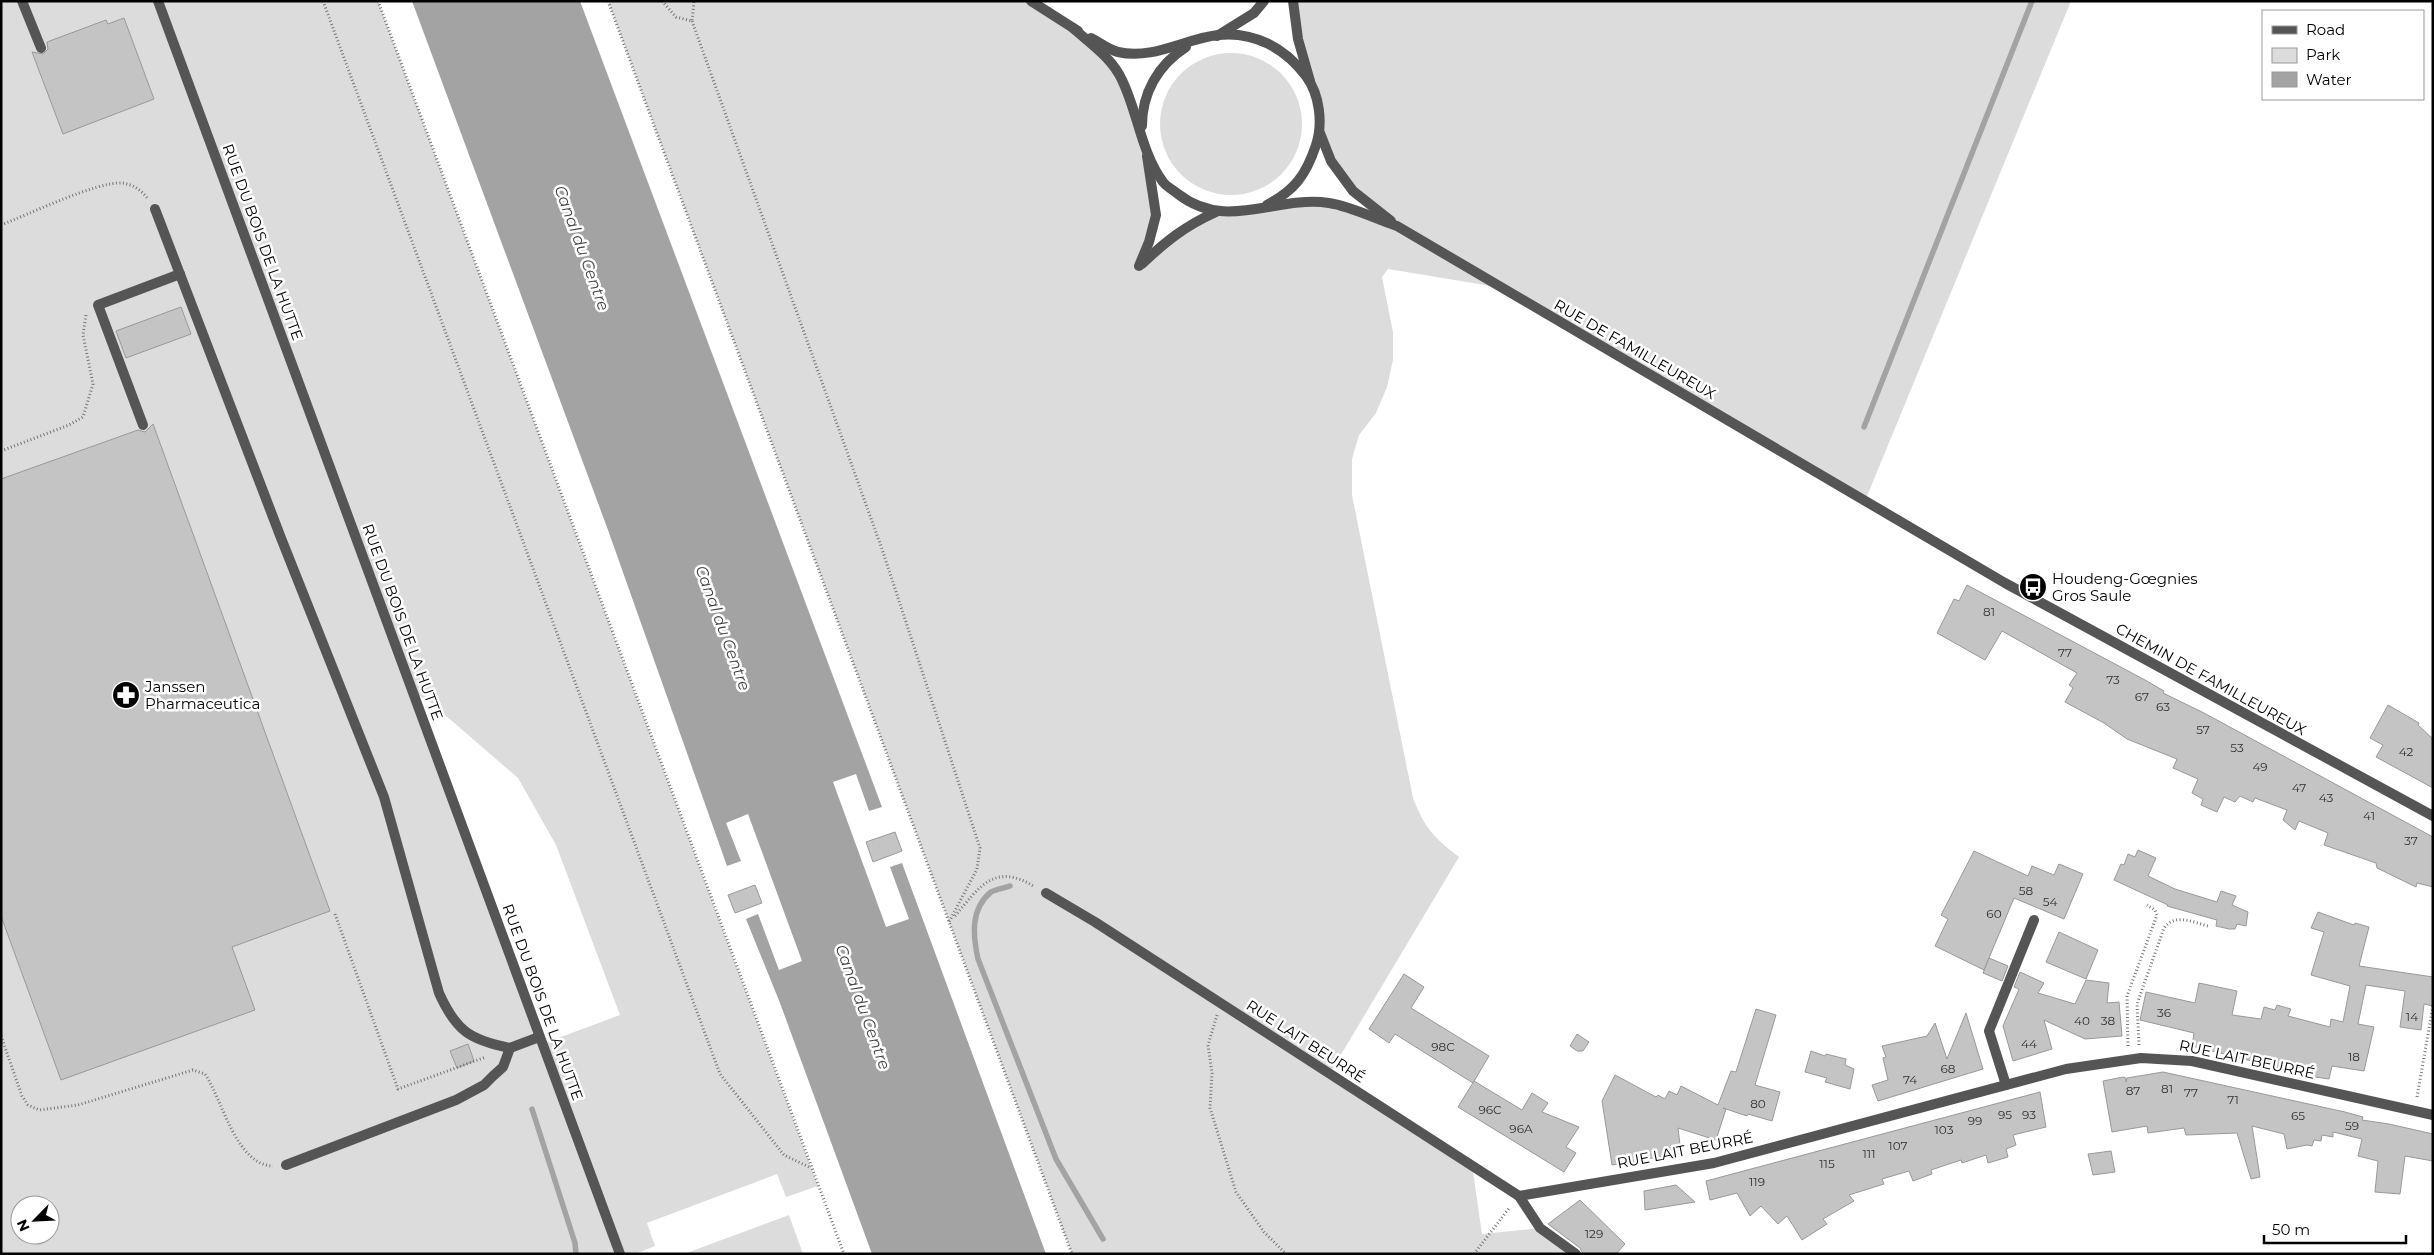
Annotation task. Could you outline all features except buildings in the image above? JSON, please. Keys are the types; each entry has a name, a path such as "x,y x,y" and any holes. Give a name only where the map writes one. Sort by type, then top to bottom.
{"street":[{"path":"22,1 40,48"},
{"name":"RUE DU BOIS DE LA HUTTE","path":"158,1 620,1254"},
{"name":"RUE DE FAMILLEUREUX","path":"1032,1 1072,28 1117,52 1146,54 1217,36 1243,35 1268,42 1284,52 1299,66 1311,82 1317,100 1320,132 1308,169 1284,196 1264,207"},
{"path":"1217,36 1254,13 1264,1"},
{"path":"1292,1 1298,39 1311,82"},
{"name":"RUE DE FAMILLEUREUX","path":"1072,28 1104,55 1122,79 1147,155 1164,183 1189,203 1216,212 1239,213 1264,207 1329,203 1397,226 1976,566"},
{"name":"RUE DE FAMILLEUREUX","path":"1142,135 1147,93 1157,73 1174,55 1195,42"},
{"path":"1320,132 1331,162 1353,191 1397,226"},
{"path":"1147,155 1156,215 1150,242 1139,266 1171,237 1190,224 1216,212"},
{"path":"155,209 281,538 384,797 439,993 450,1017 465,1031 481,1041 510,1048 539,1037"},
{"path":"143,425 98,305 180,274"},
{"name":"CHEMIN DE FAMILLEUREUX","path":"1976,566 2433,816"},
{"name":"RUE LAIT BEURRÉ","path":"1046,893 1221,1003 1519,1196 1714,1163 2066,1069 2141,1058 2192,1061 2433,1116"},
{"path":"2006,1085 1989,1031 2034,920"},
{"path":"286,1165 456,1100 493,1076 503,1067 510,1048"},
{"path":"1519,1196 1540,1228 1576,1254"}],"path":[{"path":"323,1 720,1074 784,1155 812,1168"},
{"path":"378,1 844,1254"},
{"path":"608,1 1072,1254"},
{"path":"662,1 676,17 692,21"},
{"path":"694,1 692,21 882,549 980,848 977,869 949,923"},
{"path":"1,224 99,186 122,183 137,188 155,209"},
{"path":"1,451 69,425 83,417 93,384 82,336 87,314 98,305"},
{"path":"949,923 987,882 1003,875 1019,877 1046,893"},
{"path":"2129,1060 2128,996 2157,915 2155,910 2146,905"},
{"path":"335,914 398,1089 510,1048"},
{"path":"2141,1058 2137,1004 2164,928 2170,921 2178,919 2208,926"},
{"path":"1221,1003 1208,1045 1212,1072 1210,1108 1236,1192 1264,1232 1286,1254"},
{"path":"2414,1111 2433,1006"},
{"path":"1,1036 22,1096 28,1105 39,1110 78,1105 193,1070 205,1074 212,1084 244,1152 256,1163 271,1167 286,1165"},
{"path":"1474,1254 1519,1196"}],"green space":[{"path":"1,1 378,1 818,1186 786,1197 777,1174 647,1223 655,1246 635,1254 1,1254","holes":["413,692 430,702 518,778 556,845 620,1015 542,1044"]},
{"path":"608,1 1031,1 1072,28 1122,79 1142,135 1156,215 1140,265 1216,212 1329,203 1395,225 1353,191 1331,161 1293,1 2071,1 1865,501 1503,288 1388,269 1382,277 1393,332 1393,360 1387,387 1376,413 1359,435 1352,459 1352,495 1413,798 1421,817 1431,831 1459,857 1330,1073 1472,1165 1482,1234 1540,1228 1576,1254 1072,1254"},
{"path":"1231,53 1245,54 1258,58 1271,65 1281,74 1290,84 1297,97 1301,110 1301,138 1297,151 1290,164 1281,174 1271,183 1258,190 1245,194 1231,195 1217,194 1204,190 1191,183 1181,174 1172,164 1165,151 1161,138 1160,124 1161,110 1165,97 1172,84 1181,74 1191,65 1204,58 1217,54"},
{"path":"789,1215 803,1254 684,1254"}],"water":[{"name":"Canal du Centre","path":"412,1 580,1 882,807 869,811 856,774 833,782 886,927 909,919 890,867 902,863 1046,1254 872,1254 780,1003 746,919 758,914 779,970 802,961 748,814 726,823 741,861 727,866 608,530"}],"waterway":[{"path":"1864,427 2032,1"},
{"path":"1010,886 991,892 979,906 974,932 978,959 1056,1159 1103,1239"},
{"path":"532,1109 575,1243 576,1254"}],"place":[{"name":"Houdeng-Gœgnies Gros Saule","path":"2033,587"},
{"name":"Janssen Pharmaceutica","path":"126,695"}]}
